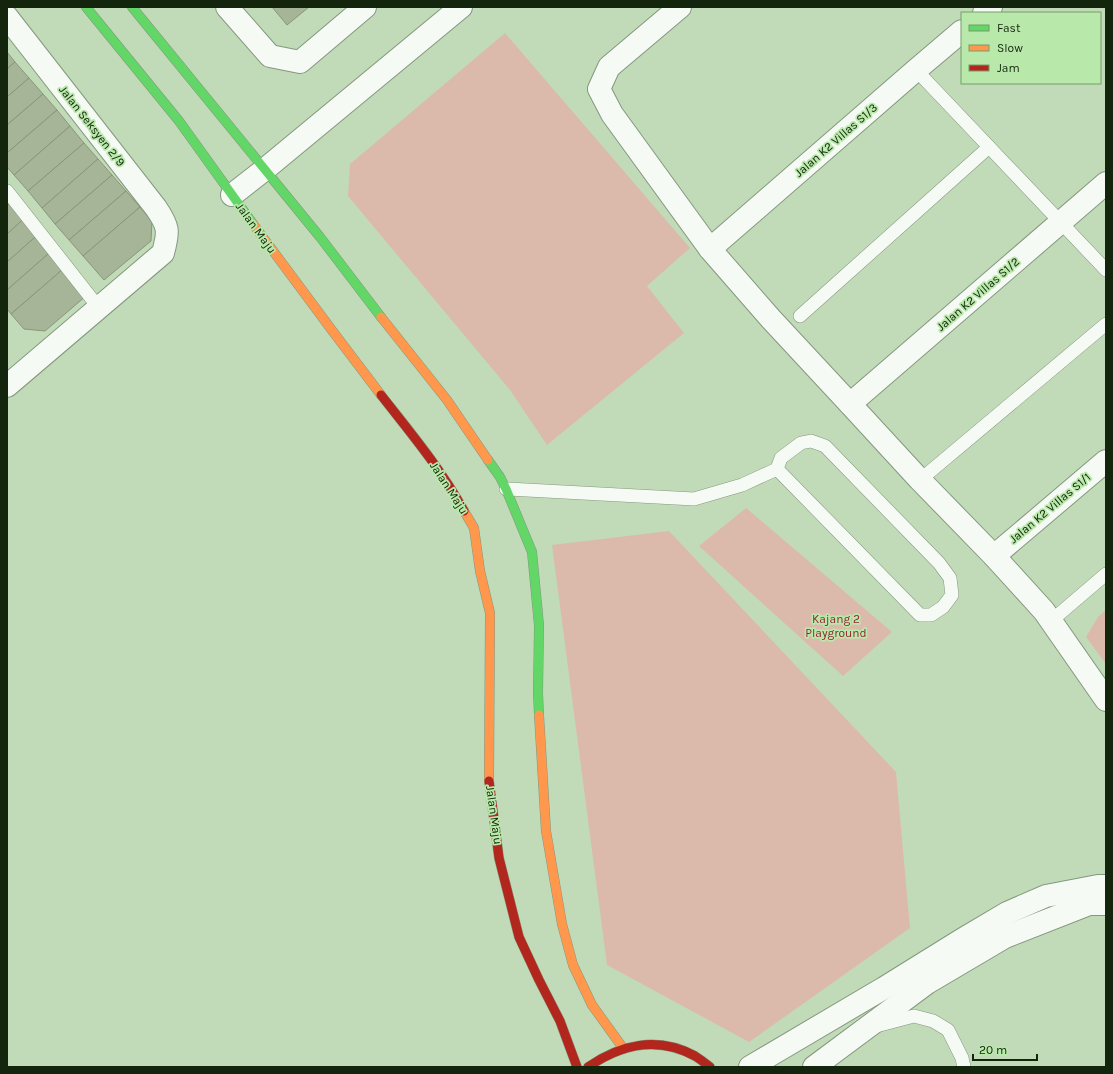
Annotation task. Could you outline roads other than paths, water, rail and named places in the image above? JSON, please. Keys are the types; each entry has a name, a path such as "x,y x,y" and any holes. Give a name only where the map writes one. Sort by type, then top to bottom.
{"street":[{"name":"Jalan Maju","path":"86,7 179,121 334,333 432,461 455,494 474,528 480,570 490,613 488,776 499,858 520,937 539,980 560,1021 577,1067"},
{"path":"132,7 320,237 400,342 447,400 506,489 532,552 539,625 538,693 546,831 562,924 573,965 592,1005 623,1048"},
{"path":"227,7 270,56 300,62 365,7"},
{"path":"232,195 461,7"},
{"path":"680,7 609,67 599,89 612,114 710,249 771,319 1044,611 1106,700"},
{"name":"Jalan Seksyen 2/9","path":"7,17 156,208 167,227 167,240 163,253 99,308"},
{"name":"Jalan K2 Villas S1/3","path":"710,249 961,33"},
{"name":"Jalan K2 Villas S1/2","path":"850,404 1106,183"},
{"path":"10,378 99,308"},
{"name":"Jalan K2 Villas S1/1","path":"994,556 1106,460"},
{"path":"814,1067 927,983 1006,936 1089,904 1104,889"},
{"path":"750,1067 1007,913 1046,896 1104,889"},
{"path":"588,1067 599,1058 623,1048 647,1044 670,1047 693,1055 710,1067"}],"lane":[{"path":"916,70 1106,270"},
{"path":"800,316 989,147"},
{"path":"7,191 99,308"},
{"path":"920,480 1106,324"},
{"path":"506,489 694,499 742,485 777,469 781,458 801,443 812,441 825,446 939,563 950,578 952,595 943,607 931,615 920,615 777,469"},
{"path":"1051,621 1106,574"},
{"path":"866,1028 914,1016 934,1021 948,1030 962,1058 964,1067"}],"park label":[{"name":"Kajang 2 Playground","path":"836,626"}]}
